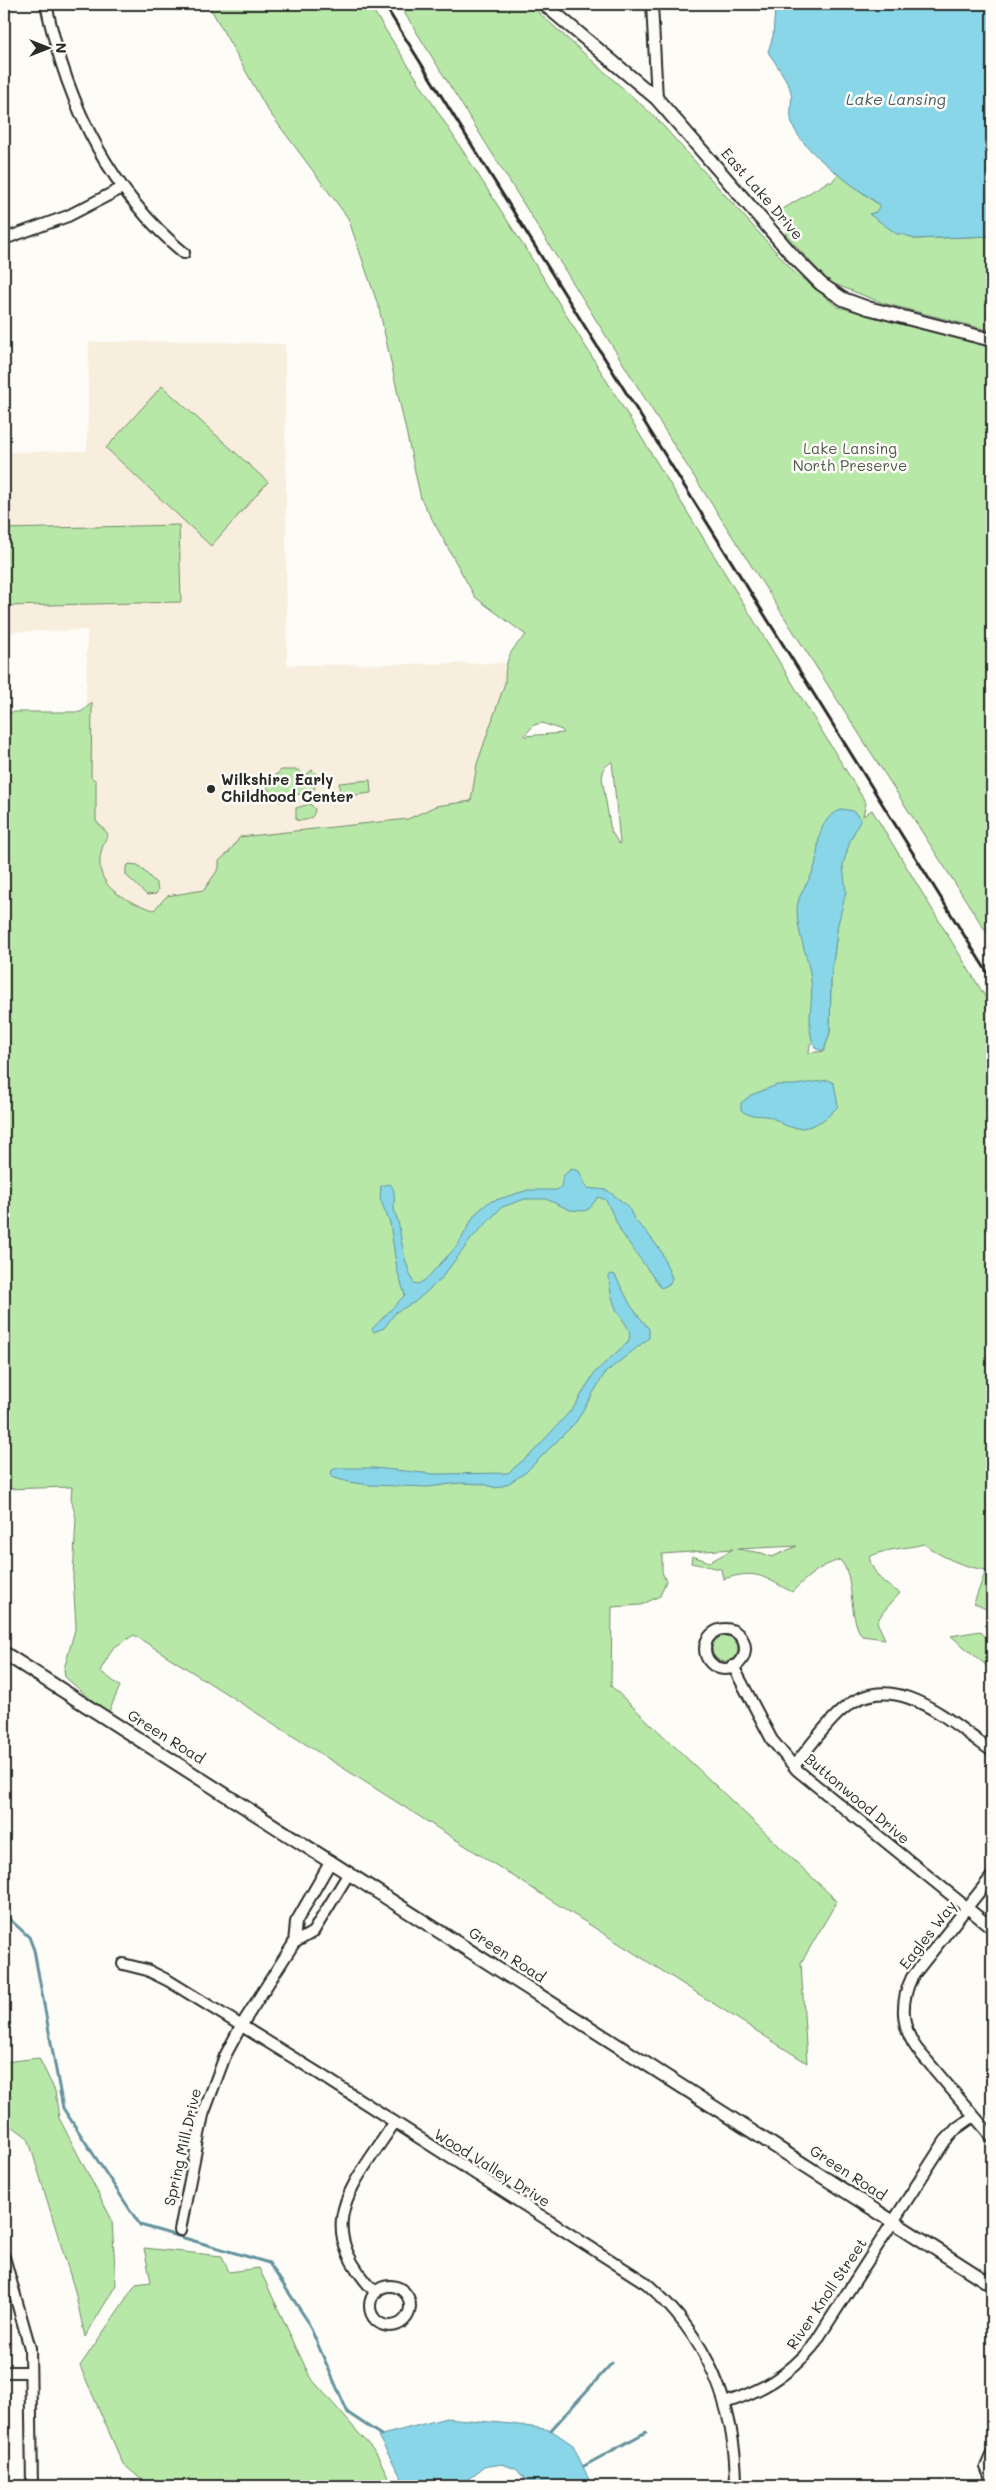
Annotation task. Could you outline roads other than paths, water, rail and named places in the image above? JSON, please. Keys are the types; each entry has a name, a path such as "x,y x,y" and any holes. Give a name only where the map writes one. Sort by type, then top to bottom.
{"street":[{"path":"46,4 58,52 76,102 99,150 122,188 157,230 184,252"},
{"name":"East Lake Drive","path":"544,4 657,99 794,257 821,284 843,299 868,308 992,340"},
{"path":"652,4 657,99"},
{"path":"4,240 68,216 122,188"},
{"name":"Green Road","path":"4,1653 992,2285"},
{"name":"Buttonwood Drive","path":"734,1666 772,1740 794,1766 992,1928"},
{"path":"794,1766 840,1711 864,1696 883,1693 901,1694 917,1700 992,1751"},
{"name":"Spring Mill Drive","path":"180,2230 196,2142 206,2102 224,2056 294,1943 296,1922 331,1861"},
{"name":"Spring Mill Drive","path":"294,1943 313,1932 349,1873"},
{"name":"Eagles Way","path":"992,1876 912,1977 905,1995 903,2012 908,2036 917,2049 992,2137"},
{"name":"Wood Valley Drive","path":"123,1964 147,1970 169,1981 646,2283 670,2306 694,2335 713,2370 725,2404 734,2443 736,2486"},
{"name":"River Knoll Street","path":"725,2404 765,2388 802,2360 945,2141 957,2128 974,2116"},
{"path":"376,2293 356,2272 347,2254 342,2235 342,2214 348,2195 394,2123"},
{"path":"4,2257 28,2340 32,2486"},
{"path":"390,2286 404,2292 410,2306 405,2320 391,2326 377,2321 370,2307 376,2293 390,2286"},
{"path":"4,2372 30,2372"},
{"path":"992,2453 986,2467 992,2482"}],"water":[{"name":"Lake Lansing","path":"778,4 992,4 992,236 914,239 903,234 897,234 869,214 876,212 880,205 819,159 808,148 793,126 790,88 768,52 773,36 775,8"},
{"path":"842,809 853,811 861,819 850,841 843,865 846,892 838,924 831,979 830,1032 824,1051 816,1049 812,1041 810,1024 812,989 808,963 799,928 797,905 815,866 819,837 823,826 831,816"},
{"path":"828,1080 834,1083 838,1106 822,1121 809,1127 794,1128 770,1117 751,1115 741,1110 741,1103 751,1095 777,1085 795,1085"},
{"path":"571,1169 579,1171 587,1188 607,1190 628,1206 635,1221 645,1230 661,1251 672,1278 670,1284 661,1288 621,1232 606,1200 598,1197 589,1209 584,1211 570,1210 546,1199 525,1199 502,1207 472,1238 440,1280 415,1302 396,1312 384,1328 374,1332 372,1329 405,1295 397,1270 390,1223 380,1199 381,1186 390,1184 393,1189 394,1209 404,1255 414,1283 418,1284 425,1280 458,1245 475,1214 489,1202 528,1190 557,1190 561,1187 563,1176"},
{"path":"611,1274 615,1275 631,1306 649,1329 649,1338 605,1373 576,1422 525,1473 506,1485 496,1488 483,1484 460,1483 428,1487 369,1485 331,1477 332,1470 337,1468 375,1468 434,1474 508,1473 533,1452 574,1407 595,1372 628,1342 628,1329 616,1309 610,1289 609,1276"},
{"path":"446,2418 512,2424 551,2430 573,2445 592,2486 531,2486 516,2469 502,2464 484,2467 459,2486 406,2486 378,2436"}],"waterway":[{"path":"4,1914 29,1937 34,1950 63,2108 140,2225 269,2263 307,2320 348,2413 381,2435"},
{"path":"551,2430 612,2363"},
{"path":"584,2466 646,2432"}],"railway":[{"path":"384,4 992,980"}],"place":[{"name":"Wilkshire Early Childhood Center","path":"211,789"}],"park label":[{"name":"Lake Lansing North Preserve","path":"850,458"}]}
